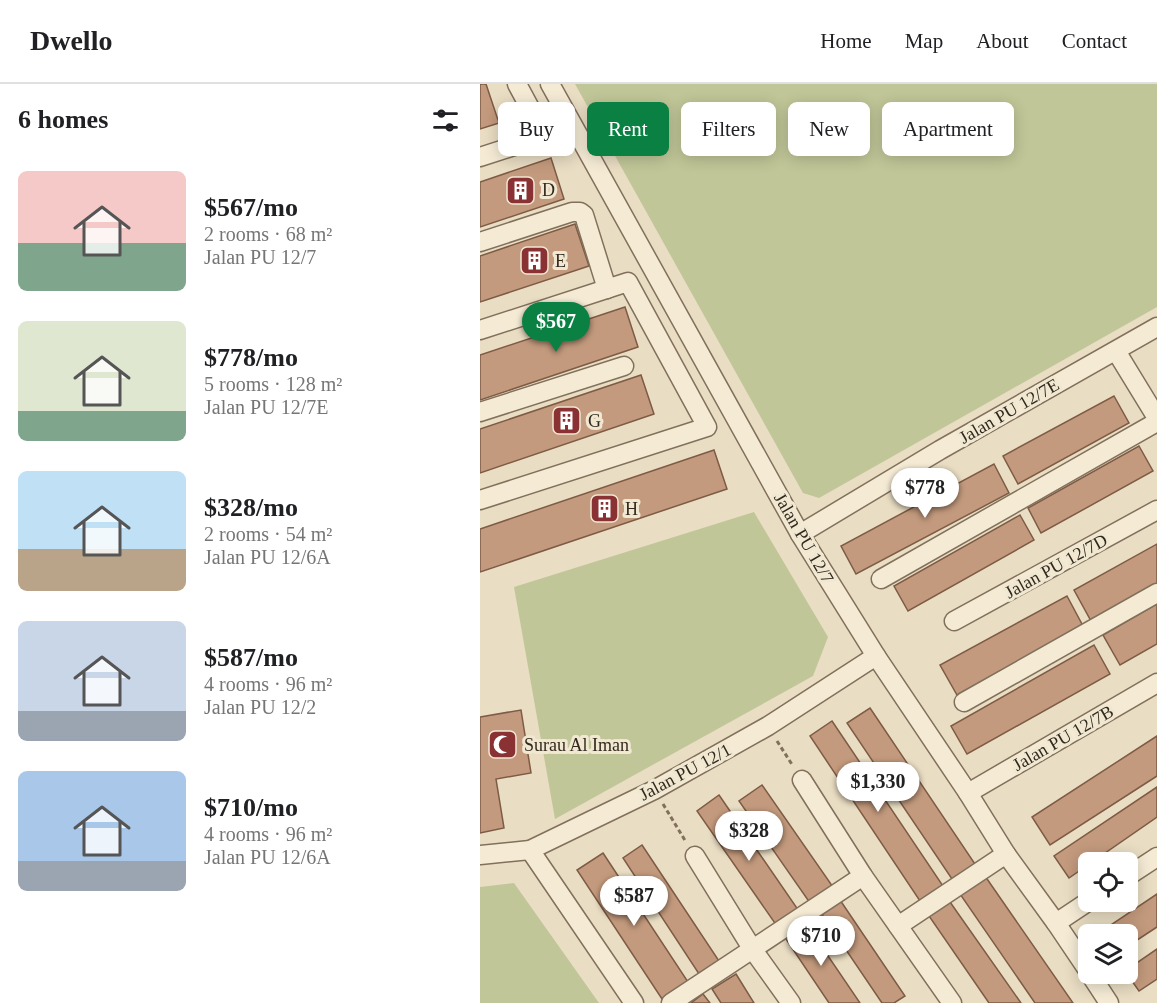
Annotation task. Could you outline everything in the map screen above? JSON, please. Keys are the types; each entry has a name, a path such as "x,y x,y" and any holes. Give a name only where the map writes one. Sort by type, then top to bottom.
{"street":[{"path":"480,157 545,136 517,84"},
{"name":"Jalan PU 12/7","path":"550,84 800,534 876,656 1006,854 1078,956"},
{"path":"480,242 572,212 579,212 584,215 607,289"},
{"path":"480,330 628,282 706,427 480,500"},
{"name":"Jalan PU 12/7E","path":"800,534 940,450 1157,327"},
{"path":"881,579 1157,420 1116,351"},
{"path":"480,412 624,366"},
{"name":"Jalan PU 12/7D","path":"954,621 1157,510"},
{"path":"964,702 1157,593"},
{"name":"Jalan PU 12/1","path":"480,855 530,850 654,790 768,726 876,656"},
{"name":"Jalan PU 12/7B","path":"968,793 1156,686"},
{"path":"802,780 863,876 952,1003"},
{"path":"530,850 634,1003"},
{"path":"898,926 1006,854"},
{"path":"695,856 753,950 791,1003"},
{"path":"1138,869 1157,857"},
{"path":"671,1003 863,876"},
{"path":"1056,923 1078,909"},
{"name":"Jalan PU 12/7","path":"1096,984 1109,1003"}],"path":[{"path":"768,726 802,780"},
{"path":"654,790 695,856"}],"green space":[{"path":"575,84 1157,84 1157,307 819,498 803,493 615,156 669,156 669,102 587,102 587,106"},
{"path":"754,512 828,637 813,676 555,819 514,587"},
{"path":"514,883 599,1003 480,1003 480,887"}],"building":[{"path":"480,84 486,84 498,123 480,129"},
{"name":"D","path":"551,158 564,199 480,227 480,182"},
{"name":"E","path":"575,224 589,266 480,302 480,256"},
{"path":"625,307 638,347 480,400 480,355"},
{"name":"G","path":"641,375 654,414 480,473 480,429"},
{"path":"1114,396 1129,423 1018,484 1003,456"},
{"path":"1139,446 1153,471 1041,533 1028,508"},
{"name":"H","path":"714,450 727,489 480,572 480,529"},
{"path":"994,464 1009,493 856,574 841,546"},
{"path":"1020,515 1034,540 908,611 894,586"},
{"path":"1157,544 1157,584 1091,621 1074,590"},
{"path":"1067,596 1083,626 957,695 940,665"},
{"path":"1157,604 1157,644 1120,665 1103,635"},
{"path":"1094,645 1110,674 967,754 951,726"},
{"path":"870,708 977,867 954,882 847,723"},
{"name":"Surau Al Iman","path":"521,710 531,773 496,779 504,828 480,833 480,717"},
{"path":"832,721 945,889 922,904 810,736"},
{"path":"1157,736 1157,776 1050,845 1032,817"},
{"path":"762,785 833,887 810,903 739,801"},
{"path":"1157,787 1157,817 1107,852 1078,852 1078,872 1069,878 1054,856"},
{"path":"719,795 801,914 779,929 697,811"},
{"path":"642,845 721,964 701,977 623,858"},
{"path":"603,853 690,985 664,1002 577,870"},
{"path":"985,876 1073,1003 1035,1003 960,894"},
{"path":"1157,894 1157,927 1138,939 1138,924 1112,924 1130,912 1138,912 1138,907"},
{"path":"840,900 905,996 894,1003 882,1003 821,913"},
{"path":"950,902 1021,1003 989,1003 929,916"},
{"path":"807,925 860,1003 829,1003 786,939"},
{"path":"1157,949 1157,979 1139,991 1134,984 1138,984 1138,962"},
{"path":"736,974 754,1003 721,1003 712,989"},
{"path":"703,994 710,1003 691,1003"}],"place":[{"name":"D","path":"521,190"},
{"name":"E","path":"534,261"},
{"name":"G","path":"567,421"},
{"name":"H","path":"604,509"},
{"name":"Surau Al Iman","path":"503,745"}]}
